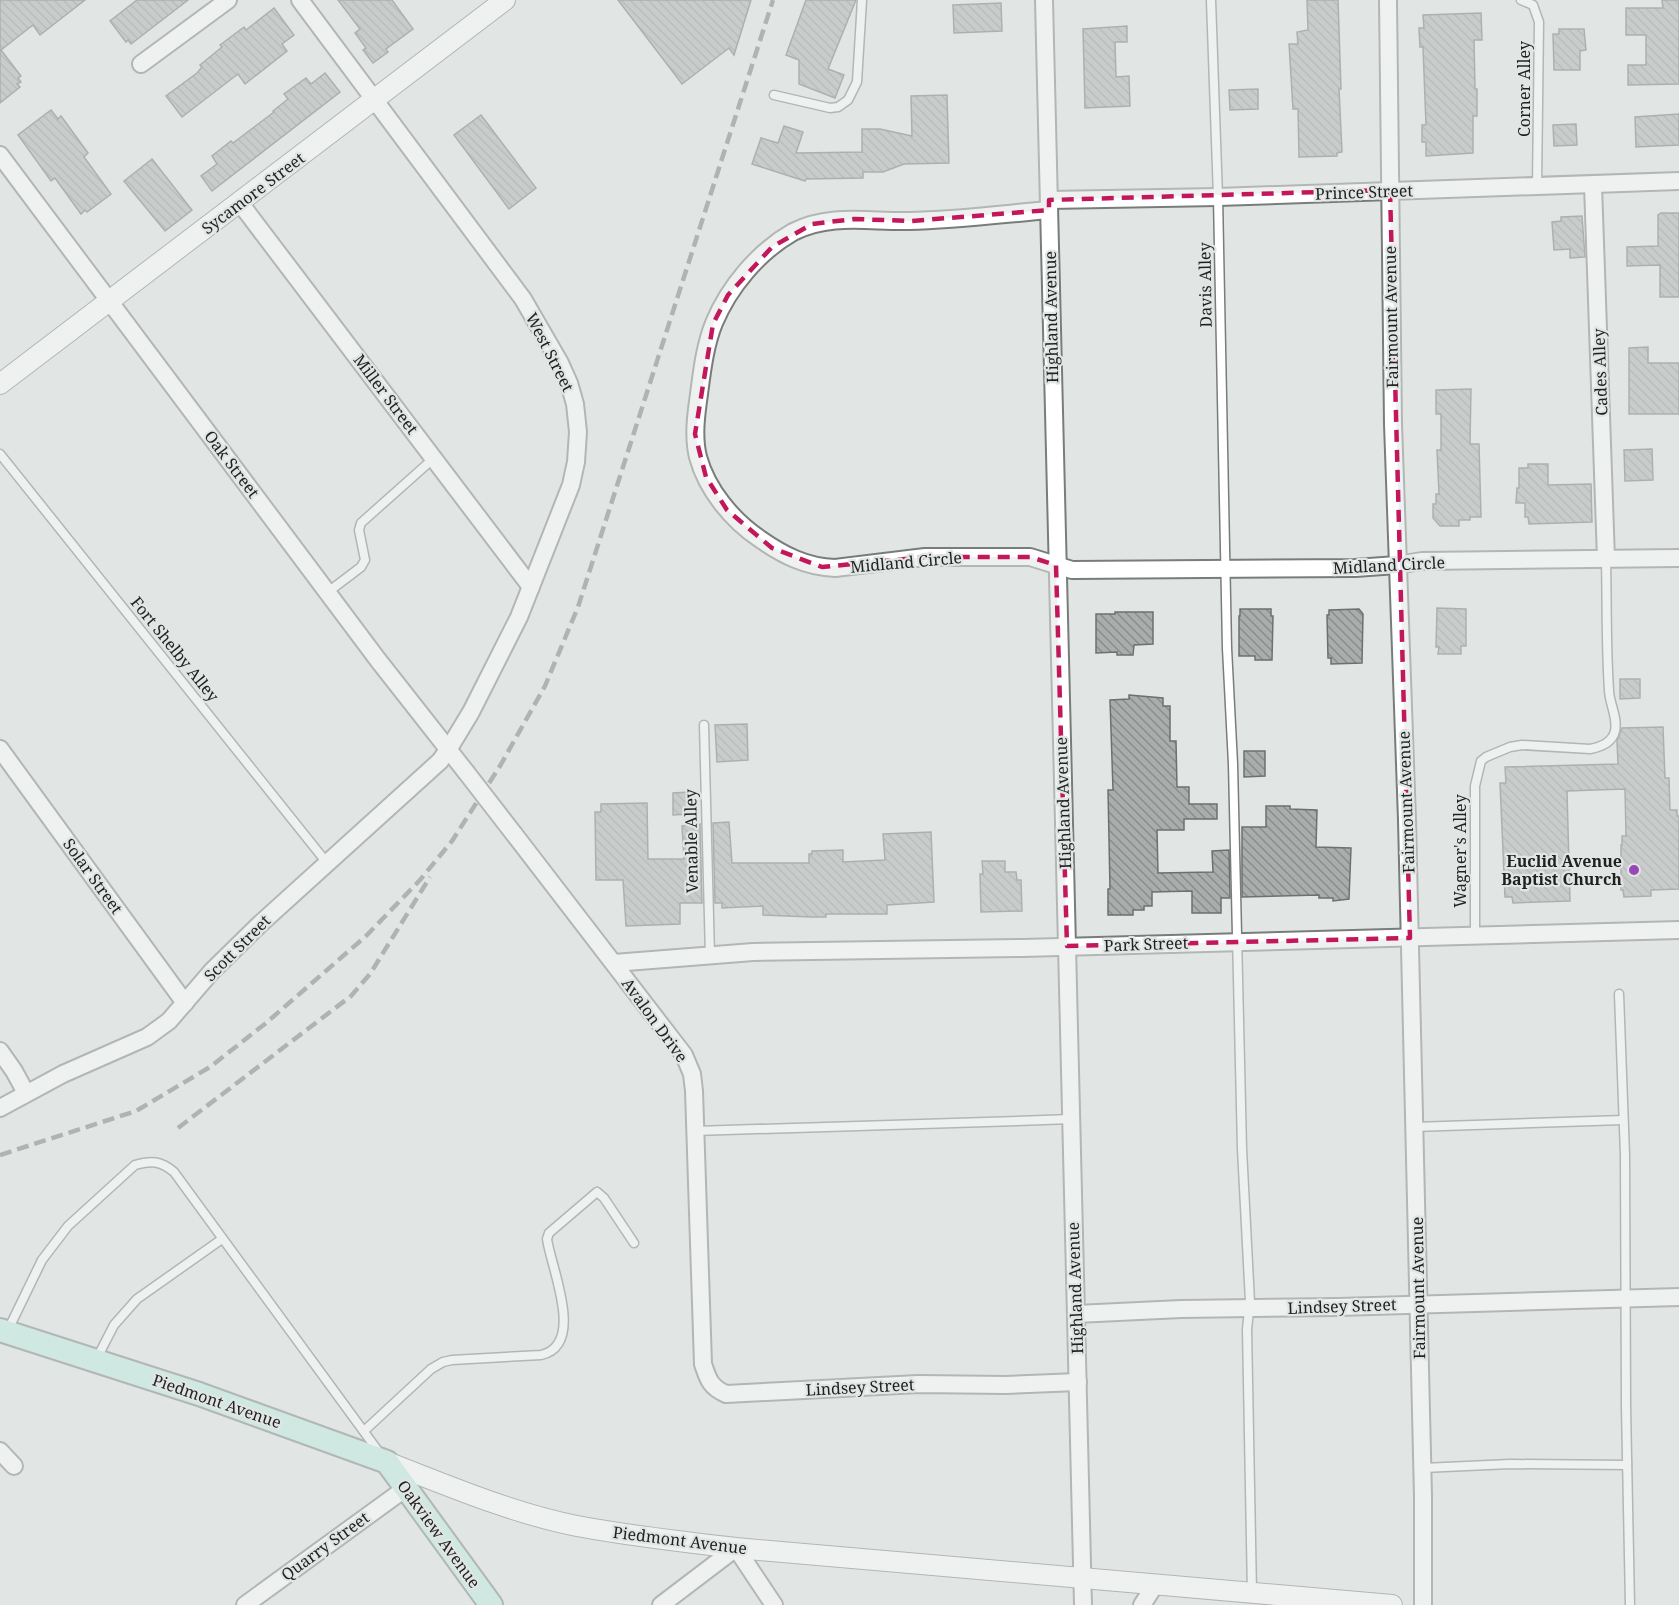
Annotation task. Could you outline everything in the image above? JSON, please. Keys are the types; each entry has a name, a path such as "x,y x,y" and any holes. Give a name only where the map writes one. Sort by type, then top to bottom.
{"main road":[{"name":"Piedmont Avenue","path":"4,1331 199,1394 387,1462"},
{"name":"Oakview Avenue","path":"387,1462 491,1605"}],"street":[{"path":"141,64 228,0"},
{"name":"West Street","path":"300,0 523,299 569,383 575,404 578,432 576,462 571,485 519,617 477,701 448,750"},
{"name":"Sycamore Street","path":"0,384 506,0"},
{"name":"Highland Avenue","path":"1044,0 1083,1605"},
{"name":"Fairmount Avenue","path":"1388,0 1397,566 1410,938 1423,1468 1423,1605"},
{"name":"Oak Street","path":"0,155 466,772"},
{"name":"Prince Street","path":"1049,205 1390,190 1679,182"},
{"name":"Cades Alley","path":"1593,185 1606,559"},
{"name":"Miller Street","path":"240,202 531,587"},
{"name":"Midland Circle","path":"1049,205 910,221 835,220 812,224 793,232 749,268 728,295 713,324 704,362 695,434 698,456 706,477 727,510 746,529 772,548 801,562 835,568 925,557 1030,556 1072,570 1355,568 1397,566 1422,561 1679,558"},
{"name":"Solar Street","path":"0,749 185,1003"},
{"name":"Scott Street","path":"0,1108 63,1074 147,1037 169,1021 212,971 440,761 448,750"},
{"name":"Avalon Drive","path":"466,772 684,1055 692,1074 703,1364 715,1390"},
{"name":"Park Street","path":"614,963 753,952 1679,930"},
{"path":"0,1051 26,1093"},
{"name":"Lindsey Street","path":"1076,1314 1679,1297"},
{"name":"Lindsey Street","path":"715,1390 726,1394 918,1384 1006,1385 1078,1382"},
{"path":"0,1451 14,1466"},
{"name":"Piedmont Avenue","path":"387,1462 524,1511 576,1526 644,1537 736,1548 1392,1605"},
{"name":"Quarry Street","path":"245,1605 406,1488"},
{"path":"661,1605 736,1548 774,1605"},
{"path":"1142,1605 1155,1585"}],"lane":[{"path":"774,95 830,108 838,107 848,100 857,82 862,0"},
{"name":"Davis Alley","path":"1211,0 1242,1149 1250,1308 1247,1329 1252,1593"},
{"name":"Corner Alley","path":"1521,0 1533,5 1539,22 1537,186"},
{"name":"Fort Shelby Alley","path":"0,454 327,863"},
{"path":"328,592 361,567 365,560 359,530 362,523 435,458"},
{"name":"Wagner's Alley","path":"1475,936 1474,786 1481,761 1510,747 1522,745 1590,749 1601,747 1610,741 1615,731 1609,693 1606,559"},
{"name":"Venable Alley","path":"704,725 710,956"},
{"path":"1619,994 1627,1298 1630,1605"},
{"path":"695,1131 1071,1119"},
{"path":"1414,1127 1623,1120"},
{"path":"4,1331 42,1260 68,1226 135,1165 146,1161 156,1161 174,1172 387,1462"},
{"path":"364,1431 431,1369 443,1362 541,1356 551,1353 558,1346 564,1316 563,1299 547,1239 549,1233 597,1192 604,1198 634,1243"},
{"path":"96,1360 114,1325 137,1299 222,1239"},
{"path":"1423,1468 1510,1464 1627,1465"}],"highlighted area":[{"path":"1390,190 1410,938 1067,946 1056,565 1030,557 925,557 822,567 772,548 727,510 706,477 695,434 713,324 728,295 772,247 812,224 854,219 911,221 1049,210 1049,200"}],"building":[{"path":"0,0 85,0 40,35 33,25 1,50 21,76 18,78 21,82 17,84 20,87 0,103"},
{"path":"137,0 188,0 131,44 128,40 126,42 110,21"},
{"path":"338,0 392,0 413,29 386,49 388,52 373,63 363,50 366,48 355,33 360,29"},
{"path":"618,0 751,0 734,55 729,48 682,84"},
{"path":"806,0 856,0 828,69 844,75 835,98 799,84 799,60 786,55"},
{"path":"1307,0 1338,0 1342,152 1337,153 1337,156 1299,157 1298,109 1293,109 1289,44 1298,44 1297,32 1308,30"},
{"path":"1662,0 1679,0 1679,84 1628,85 1628,65 1646,65 1646,35 1626,35 1626,8 1663,8"},
{"path":"1001,3 1002,31 954,33 953,5"},
{"path":"274,8 294,35 282,44 287,51 245,84 238,74 182,117 166,96 197,73 202,67 200,65 222,47 220,45 244,27 246,30"},
{"path":"1481,13 1482,40 1474,40 1477,116 1473,116 1473,153 1426,156 1426,142 1422,142 1422,125 1426,125 1423,47 1420,47 1419,28 1424,28 1423,15"},
{"path":"1127,26 1127,42 1115,42 1116,77 1129,76 1130,106 1085,108 1083,29"},
{"path":"1559,29 1584,29 1586,50 1580,51 1580,70 1554,70 1553,34 1559,34"},
{"path":"325,73 340,92 212,191 201,176 217,164 212,156 274,112 288,99 284,94 306,78 311,84"},
{"path":"1258,89 1258,109 1230,110 1229,90"},
{"path":"947,95 949,163 904,164 883,172 863,172 863,178 806,179 805,181 752,164 761,138 778,143 784,126 803,132 796,153 862,152 862,129 880,129 912,136 911,96"},
{"path":"51,110 58,119 61,116 88,153 84,157 111,194 81,214 55,178 51,181 18,135"},
{"path":"1679,114 1679,145 1636,147 1635,117"},
{"path":"481,115 536,188 509,209 454,135"},
{"path":"1576,124 1577,145 1554,146 1553,125"},
{"path":"152,159 192,210 165,231 124,181"},
{"path":"1679,213 1679,297 1660,297 1660,265 1627,266 1627,247 1658,246 1658,215"},
{"path":"1582,216 1585,257 1570,258 1570,249 1554,250 1552,222 1561,221 1561,217"},
{"path":"1648,347 1648,363 1679,363 1679,414 1629,414 1629,348"},
{"path":"1471,389 1470,444 1479,444 1481,517 1459,520 1459,526 1440,526 1433,518 1433,504 1436,504 1436,494 1439,494 1437,450 1441,450 1441,414 1436,414 1436,390"},
{"path":"1652,449 1653,480 1625,481 1624,450"},
{"path":"1528,464 1548,464 1548,485 1591,484 1592,522 1529,524 1528,517 1525,517 1525,503 1516,503 1519,468 1528,468"},
{"path":"1437,608 1466,609 1466,646 1461,646 1461,654 1438,654 1439,647 1436,647"},
{"path":"1240,609 1271,609 1271,616 1273,616 1272,660 1255,660 1255,656 1239,656"},
{"path":"1359,609 1363,614 1362,663 1331,664 1331,658 1328,658 1327,615 1329,615 1329,610"},
{"path":"1115,612 1153,612 1153,644 1134,645 1133,655 1117,655 1117,652 1096,653 1096,614 1115,614"},
{"path":"1620,679 1640,679 1640,698 1620,699"},
{"path":"1129,695 1163,698 1163,706 1170,706 1170,741 1176,741 1177,787 1189,787 1189,804 1217,804 1217,819 1184,819 1184,830 1157,830 1158,873 1213,872 1212,851 1229,850 1230,898 1221,898 1221,913 1192,913 1192,891 1152,892 1152,906 1144,906 1144,910 1133,910 1133,915 1108,915 1108,889 1110,889 1108,790 1113,790 1110,700 1129,699"},
{"path":"747,724 748,760 717,762 715,725"},
{"path":"1663,727 1665,778 1669,778 1670,810 1677,810 1677,816 1679,816 1679,889 1651,890 1651,896 1624,897 1623,890 1621,890 1621,845 1622,836 1626,836 1625,789 1567,791 1570,901 1513,903 1512,897 1505,897 1500,783 1506,783 1505,767 1618,764 1617,741 1622,728"},
{"path":"1244,751 1265,751 1265,776 1244,777"},
{"path":"689,792 690,814 673,815 673,793"},
{"path":"647,803 648,859 684,859 682,826 700,824 702,903 680,903 680,924 626,926 623,880 596,880 595,812 601,812 601,804"},
{"path":"1266,806 1290,806 1290,809 1317,810 1316,847 1351,848 1349,899 1333,901 1333,898 1319,898 1319,895 1242,897 1242,827 1266,827"},
{"path":"729,822 732,863 809,863 809,854 812,854 812,851 843,850 843,862 885,860 883,834 931,832 934,902 887,905 887,914 826,914 826,917 763,915 763,906 722,908 722,903 715,903 713,823"},
{"path":"982,861 1005,861 1005,872 1016,872 1017,880 1021,880 1022,911 981,912"}],"railway":[{"path":"0,1155 136,1111 210,1067 266,1023 366,936 420,880 452,841 500,766 545,686 578,607 773,0"},
{"path":"178,1128 351,996 370,974 430,877"}],"place":[{"name":"Euclid Avenue Baptist Church","path":"1634,870"}]}
